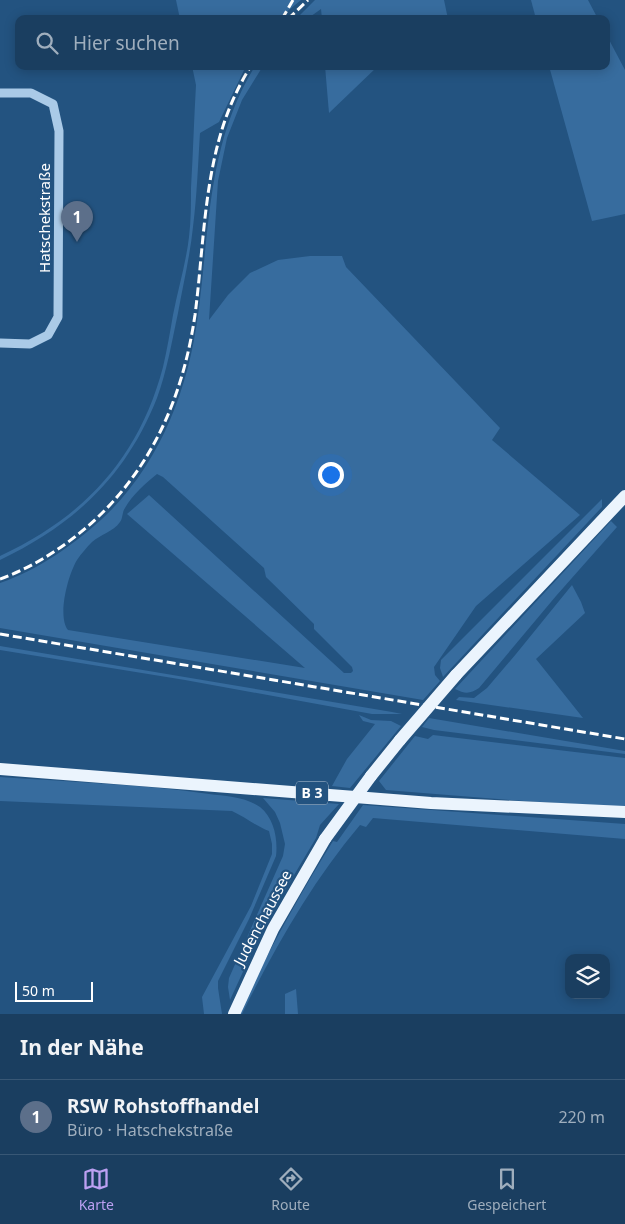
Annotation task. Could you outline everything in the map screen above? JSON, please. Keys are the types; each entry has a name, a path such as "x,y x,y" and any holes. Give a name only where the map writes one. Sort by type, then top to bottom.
{"main road":[{"name":"Judenchaussee","path":"234,1014 273,928 325,839 372,776 400,740 456,676 625,496"},
{"name":"B 3","path":"0,769 431,803 625,812"}],"street":[{"name":"Hatschekstraße","path":"0,93 31,94 53,104 59,130 59,149 58,317 48,335 30,344 0,343"}],"shaded area":[{"path":"176,0 301,0 283,15 179,15"},
{"path":"315,0 444,0 447,15 322,15 321,9 313,15 300,15"},
{"path":"531,0 588,0 596,15 535,15"},
{"path":"610,42 625,70 625,214 592,221 550,70 610,70"},
{"path":"193,70 244,70 219,122 200,133 196,204 190,249 169,356 157,398 130,451 95,495 52,530 0,560 0,556 58,523 104,481 123,457 153,400 163,367 189,237 196,85"},
{"path":"253,70 261,70 242,100 227,138 218,181 209,320 228,295 250,273 278,260 310,256 342,256 346,267 500,428 492,440 580,515 476,606 434,667 435,675 440,681 423,700 0,628 0,583 28,571 54,556 102,519 140,475 168,426 187,371 193,343 213,187 219,156 239,96","holes":["157,474 163,477 264,568 266,577 314,624 314,629 352,667 353,671 351,673 344,673 149,495 127,514 305,668 68,630 65,624 65,595 70,575 77,560 92,542 117,525 131,498"]},
{"path":"325,70 374,70 329,113"},
{"path":"602,499 602,507 443,677 440,668 441,660"},
{"path":"611,521 617,527 479,688 467,693 455,689"},
{"path":"572,585 585,613 536,659 583,718 456,700 459,697 474,698 487,688"},
{"path":"0,646 402,714 372,714 185,680 0,650"},
{"path":"359,715 371,720 391,721 401,726 350,788 332,786 347,759 375,724 363,721"},
{"path":"429,718 625,751 625,754 422,727"},
{"path":"433,735 625,758 625,807 386,790 379,781 415,736 428,739"},
{"path":"0,777 131,786 222,795 248,801 265,812 274,829 276,856 249,919 218,981 222,1014 204,1014 202,997 251,906 272,854 269,831 232,811 0,801"},
{"path":"263,798 339,804 320,825 316,838 265,924 230,1000 229,978 283,856 285,844 275,812"},
{"path":"363,805 625,824 625,839 373,818 366,827 360,825 310,892 281,940 242,1014 238,1014 283,926 320,862 333,841 337,842"},
{"path":"296,989 298,1014 285,1014 285,994"}],"railway":[{"path":"284,15 293,0"},
{"path":"292,15 308,0"},
{"path":"0,579 32,565 64,545 93,522 133,477 159,434 178,389 191,340 209,187 215,155 235,95 249,70"},
{"path":"0,634 625,739"}],"place":[{"name":"RSW Rohstoffhandel","path":"77,242"}]}
